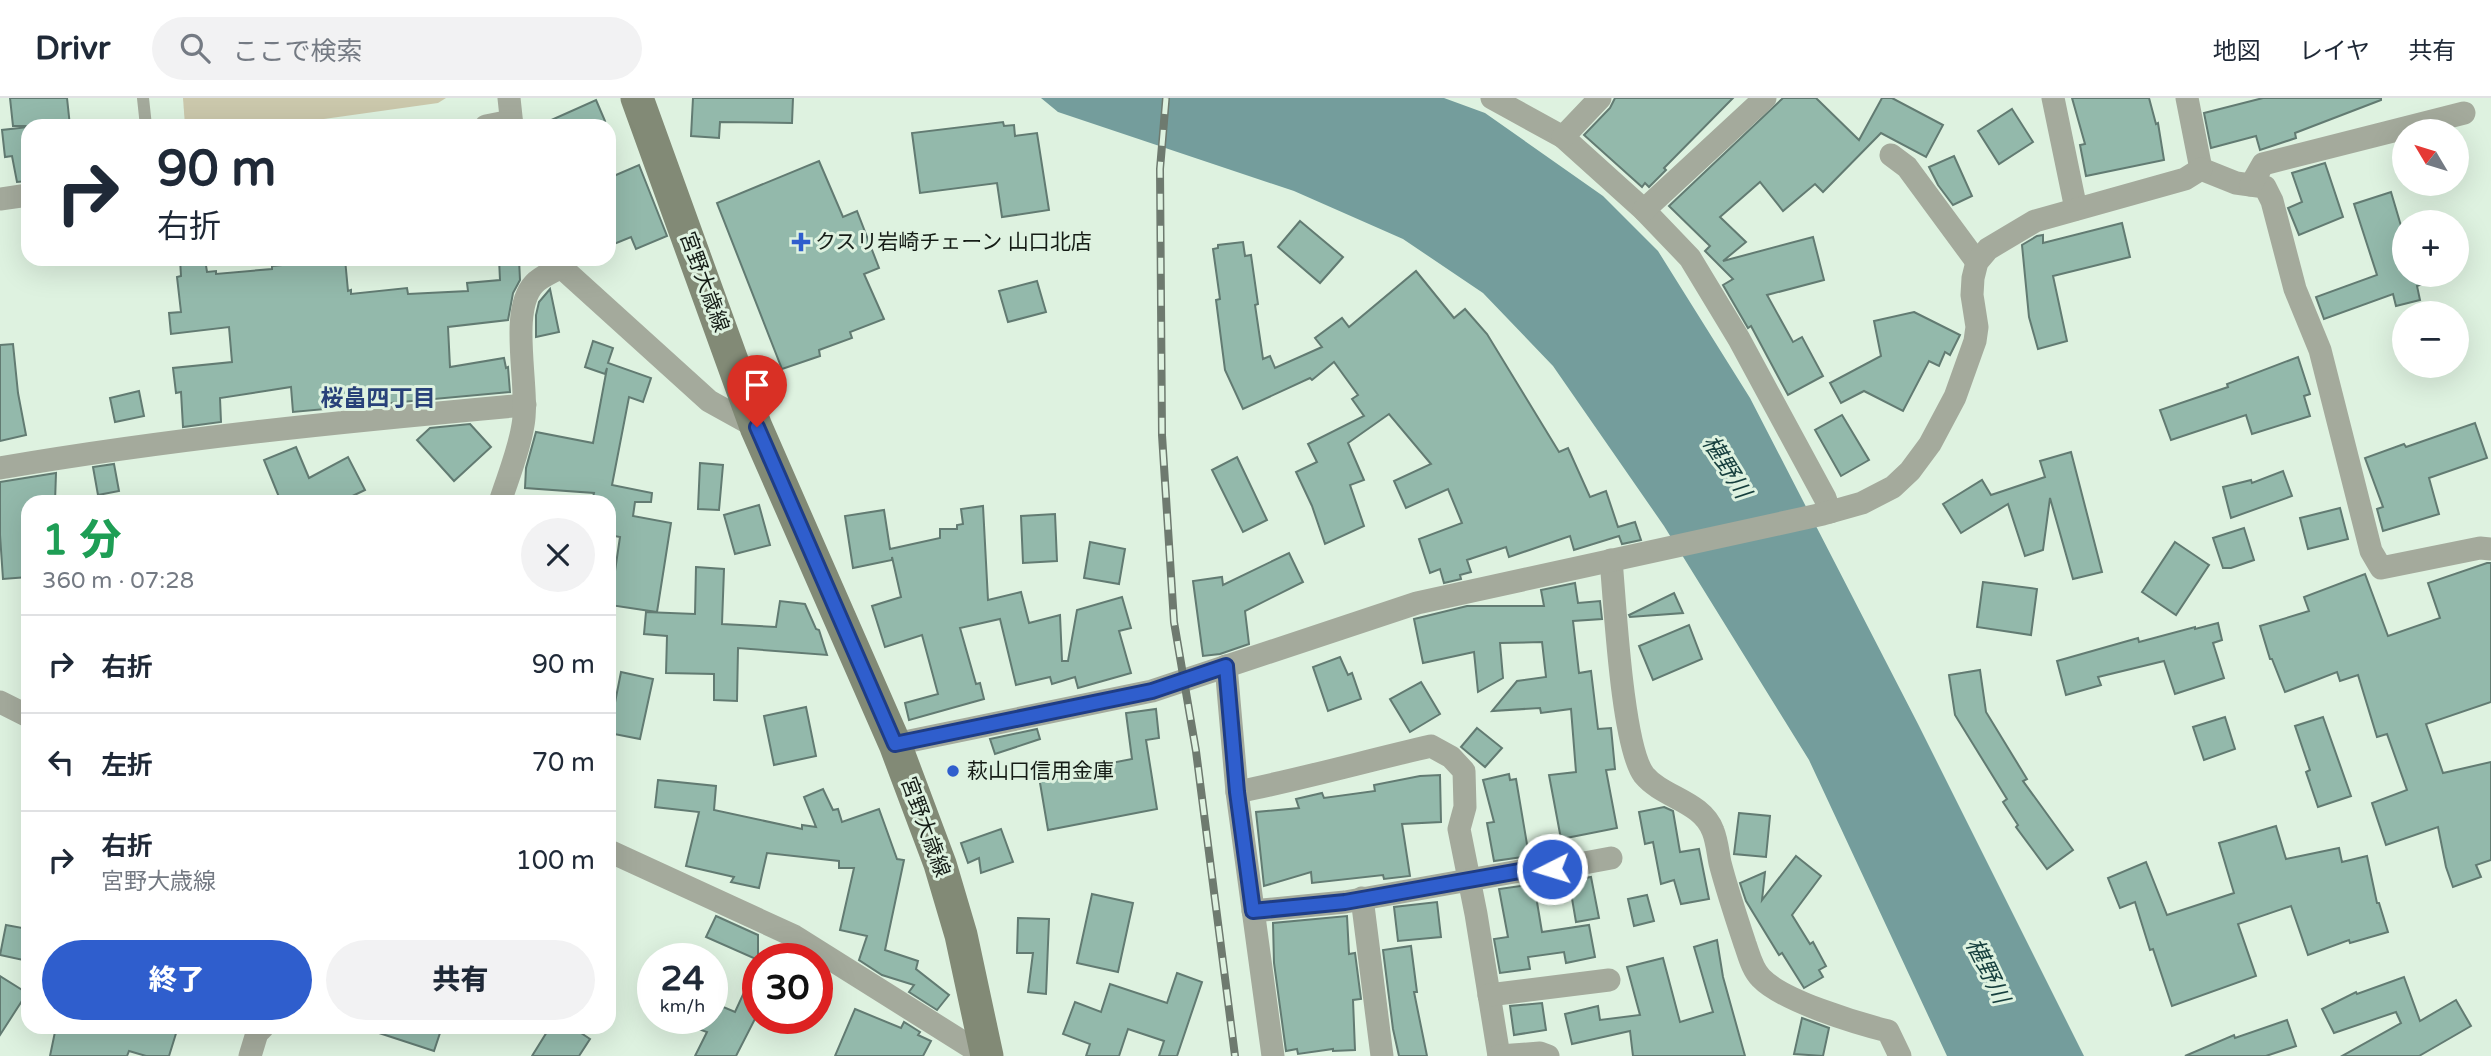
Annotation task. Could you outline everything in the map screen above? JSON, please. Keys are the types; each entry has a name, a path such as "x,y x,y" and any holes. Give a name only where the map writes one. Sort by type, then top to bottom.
{"main road":[{"name":"宮野大歳線","path":"637,98 757,427 895,744 940,864 961,935 986,1056"}],"street":[{"path":"509,98 511,119"},
{"path":"1492,98 1563,137 1644,210 1689,258 1739,339 1825,498 1827,513"},
{"path":"1563,137 1600,98"},
{"path":"1644,210 1765,98"},
{"path":"2053,98 2076,209"},
{"path":"2193,99 2201,169"},
{"path":"2252,185 2263,164 2464,113"},
{"path":"1891,155 1907,167 1977,262"},
{"path":"895,744 1152,691 1417,603 1862,503 1893,487 1910,471 1930,444 1955,397 1975,341 1977,327 1972,295 1973,278 1977,262 1988,249 2035,220 2185,180 2201,169"},
{"path":"2201,169 2236,183 2265,187 2272,201 2295,289 2320,350 2371,551 2381,568 2491,548"},
{"path":"0,198 21,196"},
{"path":"502,495 523,426 526,387 519,343 525,298 534,283 555,266"},
{"path":"562,266 709,401 757,427"},
{"path":"0,468 231,433 524,405"},
{"path":"1611,560 1626,710 1635,755 1644,775 1660,788 1691,805 1713,829 1730,901 1753,965 1760,977 1773,987 1825,1012 1888,1031 1900,1056"},
{"path":"1226,666 1237,792 1273,1056"},
{"path":"0,702 21,712"},
{"path":"1237,792 1285,783 1431,746 1451,757 1464,771 1465,807 1459,829 1499,1056 1540,1053 1548,1056"},
{"path":"616,853 794,936 986,1056"},
{"path":"1253,911 1314,906 1611,858"},
{"path":"1362,898 1382,1056"},
{"path":"1489,995 1609,980"},
{"path":"250,1056 257,1034"}],"lane":[{"path":"143,98 145,119"}],"shaded area":[{"path":"183,98 446,98 438,103 324,119 184,119"}],"water":[{"name":"椹野川","path":"1041,98 1444,98 1485,113 1603,196 1658,251 1750,398 1918,724 2084,1056 1947,1056 1809,760 1664,526 1553,366 1483,293 1403,239 1294,191 1058,112"}],"building":[{"path":"10,98 67,98 69,119 21,119 21,126 13,126"},
{"path":"693,98 793,98 792,123 720,122 719,138 691,136"},
{"path":"1615,98 1733,98 1664,168 1666,170 1649,187 1645,183 1642,187 1584,135 1610,108"},
{"path":"1783,98 1816,98 1859,140 1882,98 1892,98 1943,125 1926,157 1881,133 1823,192 1815,184 1783,211 1760,182 1720,217 1746,242 1723,261 1813,237 1824,280 1767,295 1793,342 1802,337 1823,376 1788,395 1751,326 1748,328 1723,285 1733,279 1705,251 1710,246 1669,206"},
{"path":"2072,98 2149,98 2156,124 2158,123 2164,160 2086,176 2080,145 2085,144"},
{"path":"2263,98 2381,100 2295,133 2296,138 2260,150 2256,136 2211,148 2204,113"},
{"path":"596,100 604,119 554,119"},
{"path":"2012,109 2033,142 1999,164 1978,131"},
{"path":"1003,122 1004,126 1014,125 1015,136 1037,133 1049,210 1002,217 997,183 920,193 912,133"},
{"path":"21,128 21,182 17,182 12,156 5,157 2,130"},
{"path":"1954,156 1972,196 1953,205 1929,167"},
{"name":"クスリ岩崎チェーン 山口北店","path":"819,161 843,217 857,211 879,268 864,274 884,319 850,332 852,338 819,350 820,356 782,369 717,203"},
{"path":"2325,163 2343,217 2299,235 2288,208 2302,202 2292,173"},
{"path":"639,165 667,236 636,249 631,237 616,243 616,175"},
{"path":"2391,192 2396,210 2392,210 2392,287 2417,287 2420,300 2395,301 2393,294 2324,319 2316,297 2377,275 2354,204"},
{"path":"1300,221 1343,257 1320,283 1278,247"},
{"path":"2122,223 2130,257 2053,276 2067,341 2038,349 2029,317 2022,245 2037,236 2043,235 2043,243"},
{"path":"1243,242 1245,256 1251,255 1263,359 1270,356 1275,368 1322,347 1315,338 1342,318 1349,327 1416,271 1454,318 1465,309 1487,334 1559,452 1568,448 1590,497 1606,491 1618,527 1635,522 1641,540 1622,544 1619,536 1574,550 1570,536 1509,557 1506,547 1467,560 1471,572 1460,575 1461,579 1444,583 1440,569 1430,573 1419,539 1462,523 1448,489 1406,508 1394,481 1431,464 1389,414 1348,443 1364,480 1350,485 1364,526 1325,544 1312,506 1296,472 1317,462 1308,444 1364,416 1352,399 1358,395 1334,362 1312,380 1310,378 1243,409 1225,370 1213,249 1218,248 1218,245"},
{"path":"180,266 206,266 207,272 216,271 216,274 272,269 272,266 346,266 348,291 351,290 351,294 407,288 408,294 468,291 467,283 500,280 499,266 519,266 520,280 513,293 508,320 448,327 450,367 504,358 506,368 508,367 510,392 293,412 291,387 220,398 221,422 183,427 181,392 176,393 173,368 232,362 229,327 171,334 169,313 181,312 177,277 181,276"},
{"path":"1037,281 1046,312 1008,322 999,291"},
{"path":"550,289 559,332 536,337 539,302"},
{"path":"1914,312 1960,335 1950,355 1945,352 1939,366 1929,361 1903,411 1864,391 1841,403 1830,383 1881,356 1874,321"},
{"path":"593,341 613,348 608,363 651,378 643,402 629,397 612,485 652,493 651,502 635,502 633,516 671,523 657,612 616,606 616,564 620,537 616,536 616,495 525,488 526,468 536,432 593,443 607,368 605,374 585,367"},
{"path":"13,344 26,435 0,441 0,345"},
{"path":"2298,357 2310,394 2304,396 2310,416 2252,434 2246,415 2171,440 2160,410 2228,387 2227,384"},
{"path":"139,391 144,416 115,422 110,398"},
{"path":"1842,415 1869,460 1841,476 1815,430"},
{"path":"2475,423 2487,458 2429,478 2439,514 2383,531 2377,509 2383,507 2365,458"},
{"path":"470,424 491,447 454,481 417,440 430,428"},
{"path":"296,447 309,478 348,457 365,490 355,495 278,495 264,460"},
{"path":"2071,452 2102,572 2073,579 2050,498 2043,550 2025,556 2008,504 1961,533 1943,504 1982,480 1991,495 2045,477 2040,461"},
{"path":"1237,457 1267,520 1243,532 1212,470"},
{"path":"700,463 723,465 719,510 698,509"},
{"path":"114,464 119,491 98,495 93,467"},
{"path":"2283,471 2292,496 2231,518 2223,487 2251,480 2252,483"},
{"path":"56,473 55,495 21,495 21,578 3,579 0,482"},
{"path":"759,505 770,545 735,554 724,515"},
{"path":"983,506 988,600 1021,592 1029,623 1060,615 1062,661 1068,661 1077,610 1122,597 1131,628 1119,631 1131,673 1078,688 1075,677 1052,684 1050,677 1016,685 1000,619 960,628 976,684 980,683 984,699 909,720 905,703 938,694 922,635 885,647 872,606 901,597 892,557 892,560 853,568 845,516 884,510 890,549 940,538 940,529 957,529 957,525 963,524 961,509"},
{"path":"2340,508 2348,539 2308,549 2300,518"},
{"path":"1055,514 1057,561 1023,563 1021,516"},
{"path":"2244,528 2254,560 2223,568 2213,538"},
{"path":"1090,542 1125,549 1119,584 1084,578"},
{"path":"2175,542 2209,565 2176,615 2142,592"},
{"path":"1289,553 1303,582 1245,611 1249,644 1220,654 1203,656 1193,581 1222,577 1223,585"},
{"path":"2491,563 2491,702 2426,724 2443,773 2491,762 2491,860 2476,865 2481,877 2453,887 2438,827 2386,845 2372,803 2407,790 2387,734 2377,737 2358,675 2340,681 2337,672 2285,692 2270,659 2260,626 2309,611 2304,597 2365,574 2388,636 2440,618 2428,583"},
{"path":"696,567 724,569 722,624 776,627 780,601 805,604 816,629 819,630 827,655 738,648 737,701 714,700 714,674 666,673 667,636 644,634 646,612 695,614"},
{"path":"1983,582 2037,589 2031,635 1977,627"},
{"path":"1575,583 1578,603 1600,601 1602,619 1573,621 1579,673 1591,671 1598,729 1611,728 1615,769 1606,770 1617,828 1561,839 1549,775 1576,772 1571,709 1541,713 1540,708 1492,711 1517,681 1546,677 1542,642 1500,643 1503,678 1478,692 1474,652 1423,663 1414,619 1467,606 1544,606 1541,590"},
{"path":"1674,593 1683,613 1630,617 1629,615"},
{"path":"2218,623 2222,640 2213,643 2224,678 2175,694 2164,661 2098,677 2101,685 2066,695 2057,661 2138,638 2139,642"},
{"path":"1689,625 1702,659 1653,680 1639,646"},
{"path":"1340,657 1348,675 1352,673 1361,699 1328,711 1313,667"},
{"path":"1980,670 1986,712 2027,779 2023,781 2073,850 2047,869 2016,827 2018,825 2003,802 2007,799 1955,715 1949,675"},
{"path":"621,672 653,679 640,739 616,734 616,697"},
{"path":"1421,682 1440,714 1410,732 1390,699"},
{"path":"806,707 816,756 774,765 764,716"},
{"path":"1156,709 1159,738 1146,740 1157,809 1048,830 1039,777 1132,759 1126,713"},
{"path":"2225,717 2235,749 2204,760 2193,727"},
{"path":"2323,717 2351,796 2318,807 2306,772 2310,770 2295,726"},
{"path":"1477,728 1502,748 1485,767 1461,747"},
{"path":"1037,729 1040,739 995,754 990,739"},
{"path":"1509,774 1510,780 1516,779 1529,856 1494,861 1487,823 1494,822 1483,780"},
{"path":"1440,775 1441,822 1402,824 1410,876 1384,879 1383,875 1312,883 1311,872 1264,886 1256,812 1299,808 1296,799 1322,793 1324,798 1375,791 1374,785"},
{"path":"658,780 716,786 714,810 802,829 802,825 816,827 804,797 823,789 833,810 838,809 842,822 879,809 897,859 904,860 885,950 918,961 916,969 949,995 937,1010 909,992 914,985 882,975 859,960 867,936 840,930 854,868 839,868 839,861 767,853 759,888 731,882 734,877 686,866 699,812 655,807"},
{"path":"1664,807 1673,811 1680,852 1699,849 1709,899 1681,904 1674,880 1661,884 1653,842 1645,844 1639,812"},
{"path":"1739,813 1770,816 1766,857 1734,854"},
{"path":"2276,826 2286,859 2339,848 2342,862 2367,856 2377,903 2388,932 2350,943 2349,940 2308,955 2291,906 2238,924 2256,976 2172,1006 2135,902 2120,908 2108,878 2146,862 2167,915 2234,893 2219,843"},
{"path":"1001,829 1013,862 981,873 979,858 968,863 961,843"},
{"path":"1796,856 1821,876 1792,915 1810,944 1813,942 1826,966 1819,970 1823,977 1804,988 1782,953 1779,955 1746,901 1740,883 1765,872 1762,900"},
{"path":"1591,877 1599,918 1576,922 1569,881"},
{"path":"1534,884 1542,932 1589,925 1595,957 1566,963 1564,952 1528,957 1530,969 1500,973 1494,939 1508,937 1499,889"},
{"path":"1092,894 1133,903 1118,972 1077,963"},
{"path":"1647,895 1654,921 1634,926 1628,899"},
{"path":"1437,902 1441,937 1398,941 1394,907"},
{"path":"716,916 758,935 758,943 742,943 742,953 728,947 728,943 720,943 706,937"},
{"path":"1347,916 1349,954 1355,953 1361,999 1353,1000 1355,1050 1333,1049 1298,1054 1297,1049 1286,1051 1274,963 1273,923"},
{"path":"1018,918 1049,919 1046,994 1028,992 1033,953 1017,953"},
{"path":"6,925 21,928 21,960 0,955"},
{"path":"1717,940 1723,977 1745,1056 1633,1056 1630,1031 1572,1044 1565,1014 1598,1006 1600,1020 1640,1015 1627,967 1663,958 1680,1022 1713,1012 1694,947"},
{"path":"1411,946 1417,992 1414,992 1427,1056 1399,1056 1393,1029 1383,950"},
{"path":"1177,973 1202,982 1177,1056 1159,1056 1164,1041 1128,1029 1119,1056 1086,1056 1090,1044 1063,1034 1075,1002 1101,1012 1110,984 1167,1003"},
{"path":"0,976 21,989 21,1002 0,1035"},
{"path":"2404,977 2420,1021 2456,1000 2471,1026 2419,1056 2342,1056 2401,1023 2396,1012 2334,1033 2322,1009 2356,992 2357,994"},
{"path":"742,997 742,1034 747,1034 736,1056 695,1056 706,1034 728,1034 728,1009 735,1012"},
{"path":"1542,1003 1546,1030 1514,1035 1510,1006"},
{"path":"855,1009 901,1028 904,1022 920,1032 918,1035 931,1041 923,1056 835,1056"},
{"path":"1802,1018 1829,1028 1823,1056 1794,1054"},
{"path":"2287,1020 2296,1046 2266,1056 2185,1056 2234,1035 2235,1038"},
{"path":"55,1034 176,1034 169,1056 146,1056 129,1051 127,1056 50,1056"},
{"path":"382,1034 440,1034 434,1051"},
{"path":"546,1034 582,1034 590,1039 579,1056 532,1056"}],"railway":[{"path":"1166,98 1160,169 1162,435 1174,622 1196,751 1235,1056"}],"place":[{"name":"クスリ岩崎チェーン 山口北店","path":"801,242"},
{"name":"萩山口信用金庫","path":"953,771"}],"district":[{"name":"桜畠四丁目","path":"378,399"}],"route":[{"path":"757,427 895,744 1152,691 1226,666 1237,792 1253,911 1329,904 1525,870 1552,869"}]}
